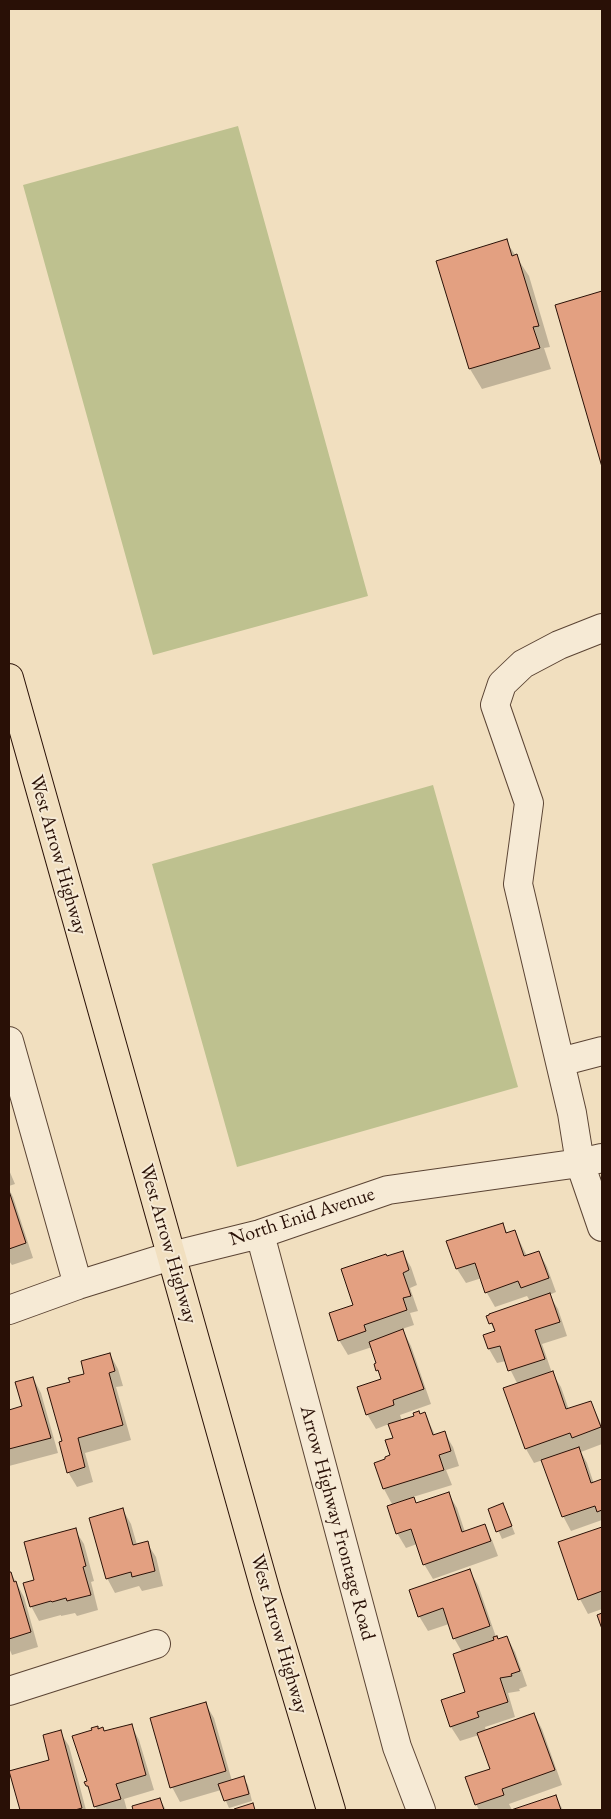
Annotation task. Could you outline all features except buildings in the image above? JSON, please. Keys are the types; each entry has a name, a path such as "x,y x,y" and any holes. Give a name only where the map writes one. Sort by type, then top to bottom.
{"main road":[{"name":"West Arrow Highway","path":"9,678 267,1596 331,1810"}],"street":[{"path":"602,628 559,645 523,664 502,684 495,705 529,803 518,884 572,1113 591,1161 602,1227"},
{"path":"9,1041 78,1285"},
{"path":"560,1062 602,1051"},
{"name":"North Enid Avenue","path":"9,1310 78,1285 171,1256 260,1234 388,1190 591,1161"},
{"name":"Arrow Highway Frontage Road","path":"260,1234 397,1747 421,1810"},
{"path":"9,1691 156,1644"}],"green space":[{"path":"238,126 368,596 153,655 23,185"},
{"path":"433,785 518,1087 237,1167 152,864"}]}
